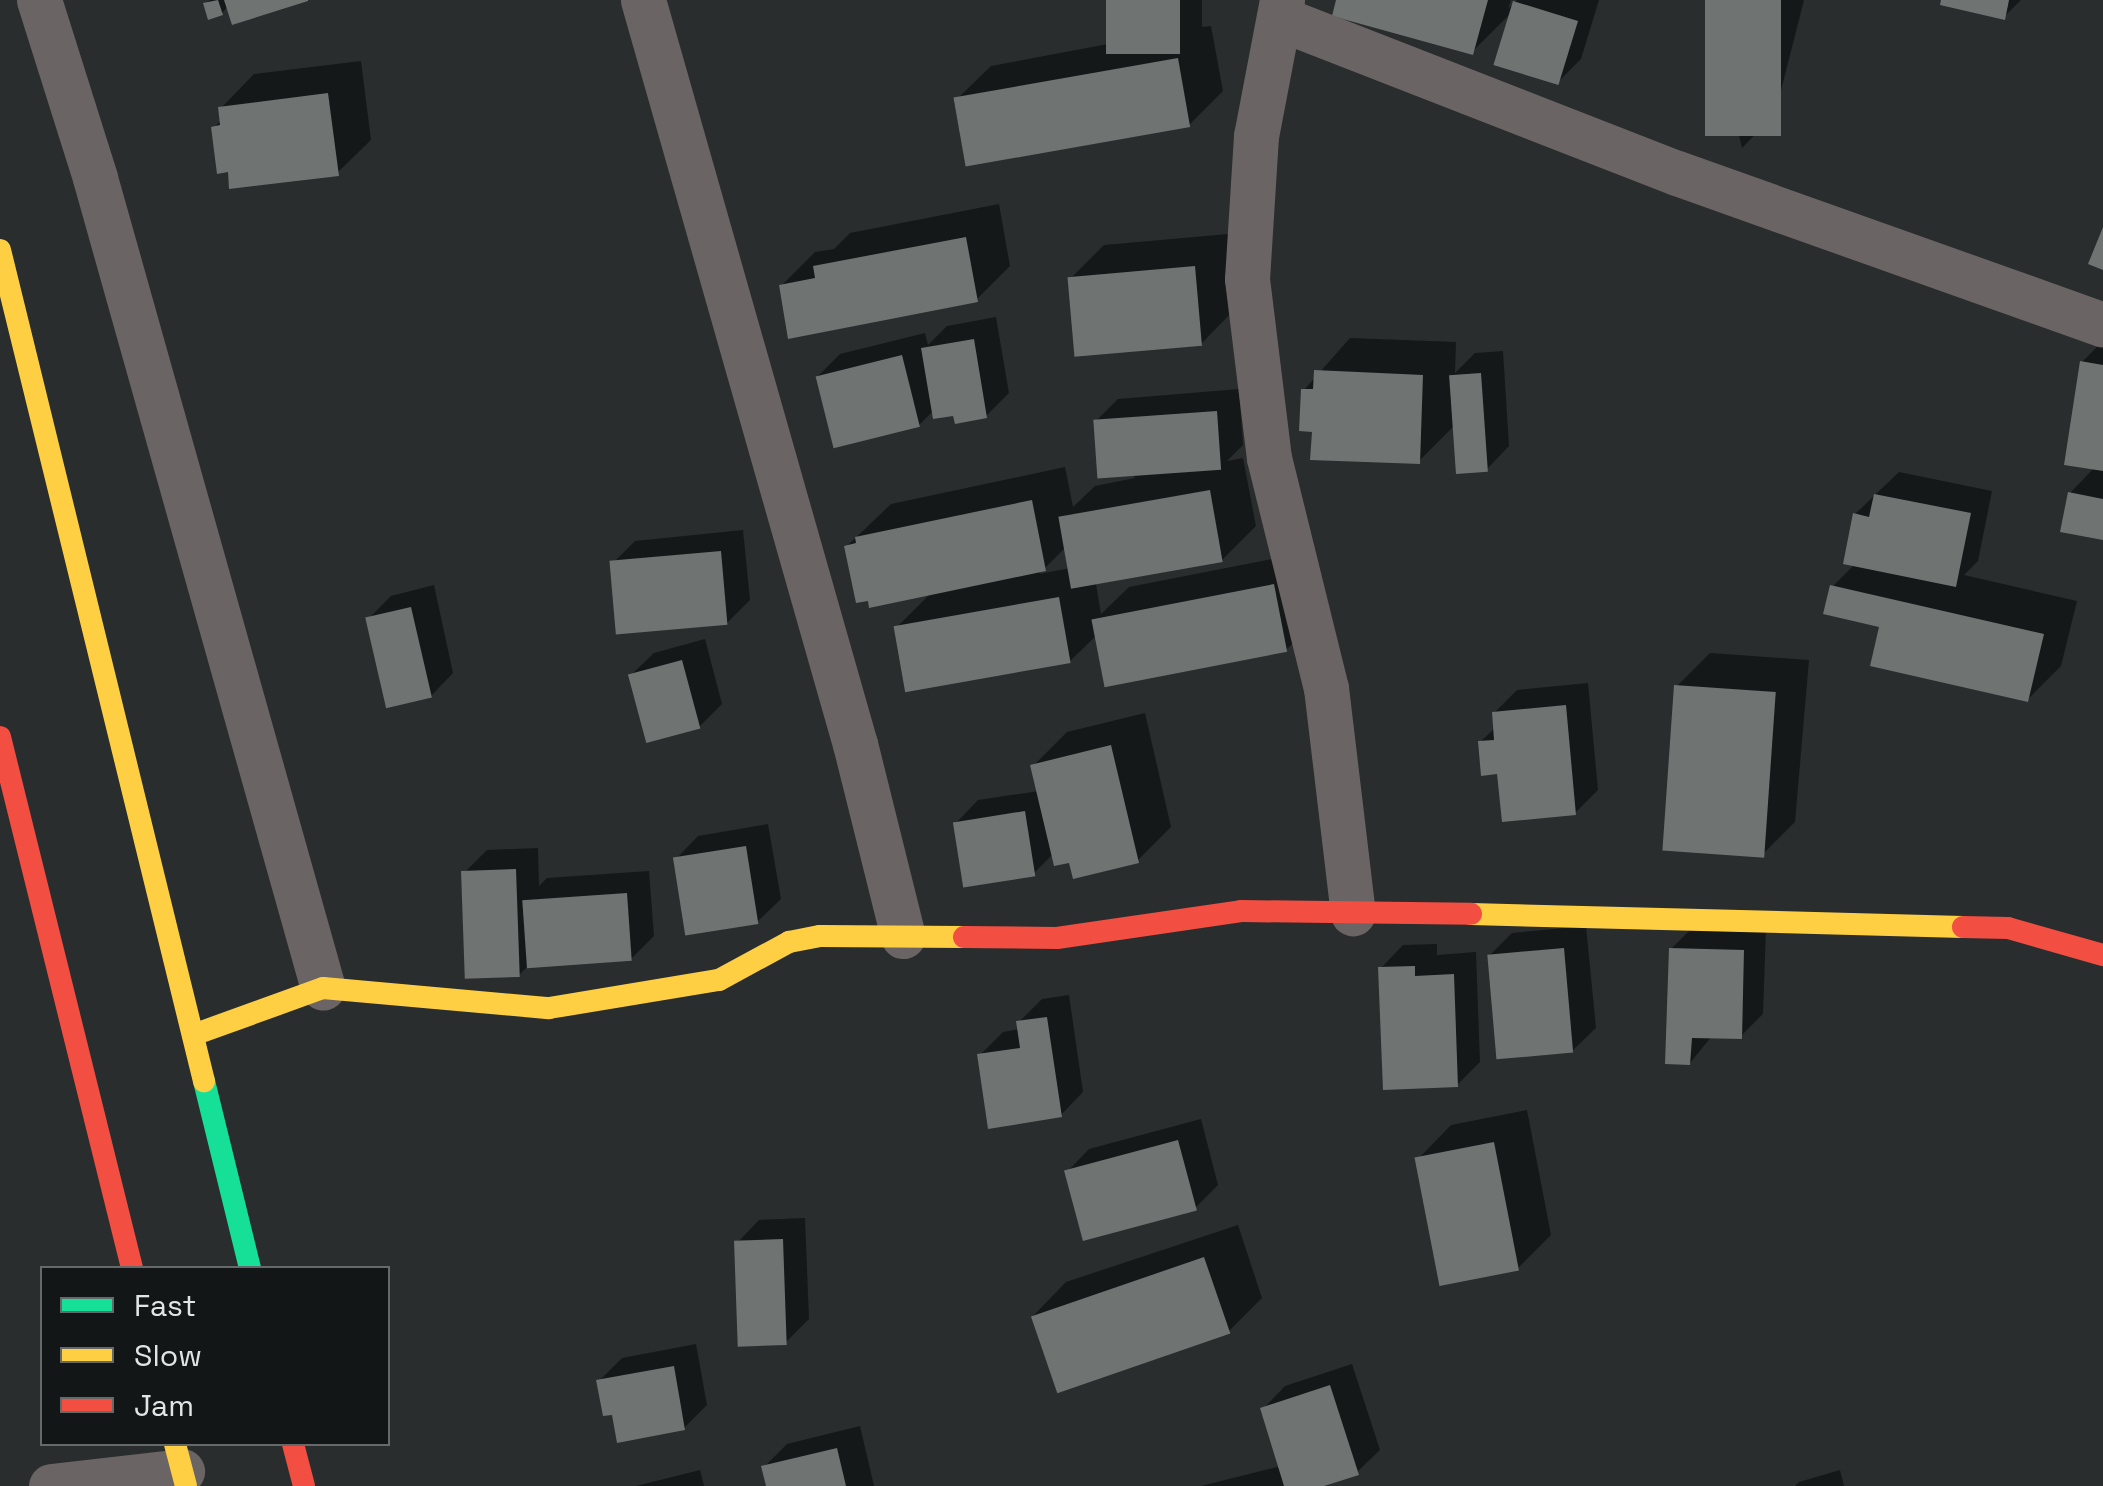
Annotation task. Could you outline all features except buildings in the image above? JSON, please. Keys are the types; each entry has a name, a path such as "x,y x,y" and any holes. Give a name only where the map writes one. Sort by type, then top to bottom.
{"main road":[{"path":"0,250 250,1266"},
{"path":"0,737 132,1266"},
{"path":"193,1035 323,988 549,1008 719,980 789,942 804,939 1057,938 1241,911 1655,916 2008,928 2103,954"},
{"path":"294,1446 304,1486"}],"street":[{"path":"39,0 95,178 323,988"},
{"path":"642,0 855,744 903,936"},
{"path":"1352,913 1326,688 1270,458 1247,279 1256,136 1281,9 1677,172 2103,325"},
{"path":"51,1486 181,1467"}],"traffic: fast":[{"path":"204,1081 250,1266"}],"traffic: slow":[{"path":"0,250 204,1081"},
{"path":"1471,914 1963,927"},
{"path":"193,1035 323,988 549,1008 719,980 789,942 820,936 964,937"},
{"path":"176,1446 186,1486"}],"traffic: jam":[{"path":"0,737 132,1266"},
{"path":"964,937 1057,938 1241,911 1471,914"},
{"path":"1963,927 2008,928 2103,955"},
{"path":"294,1446 304,1486"}]}
